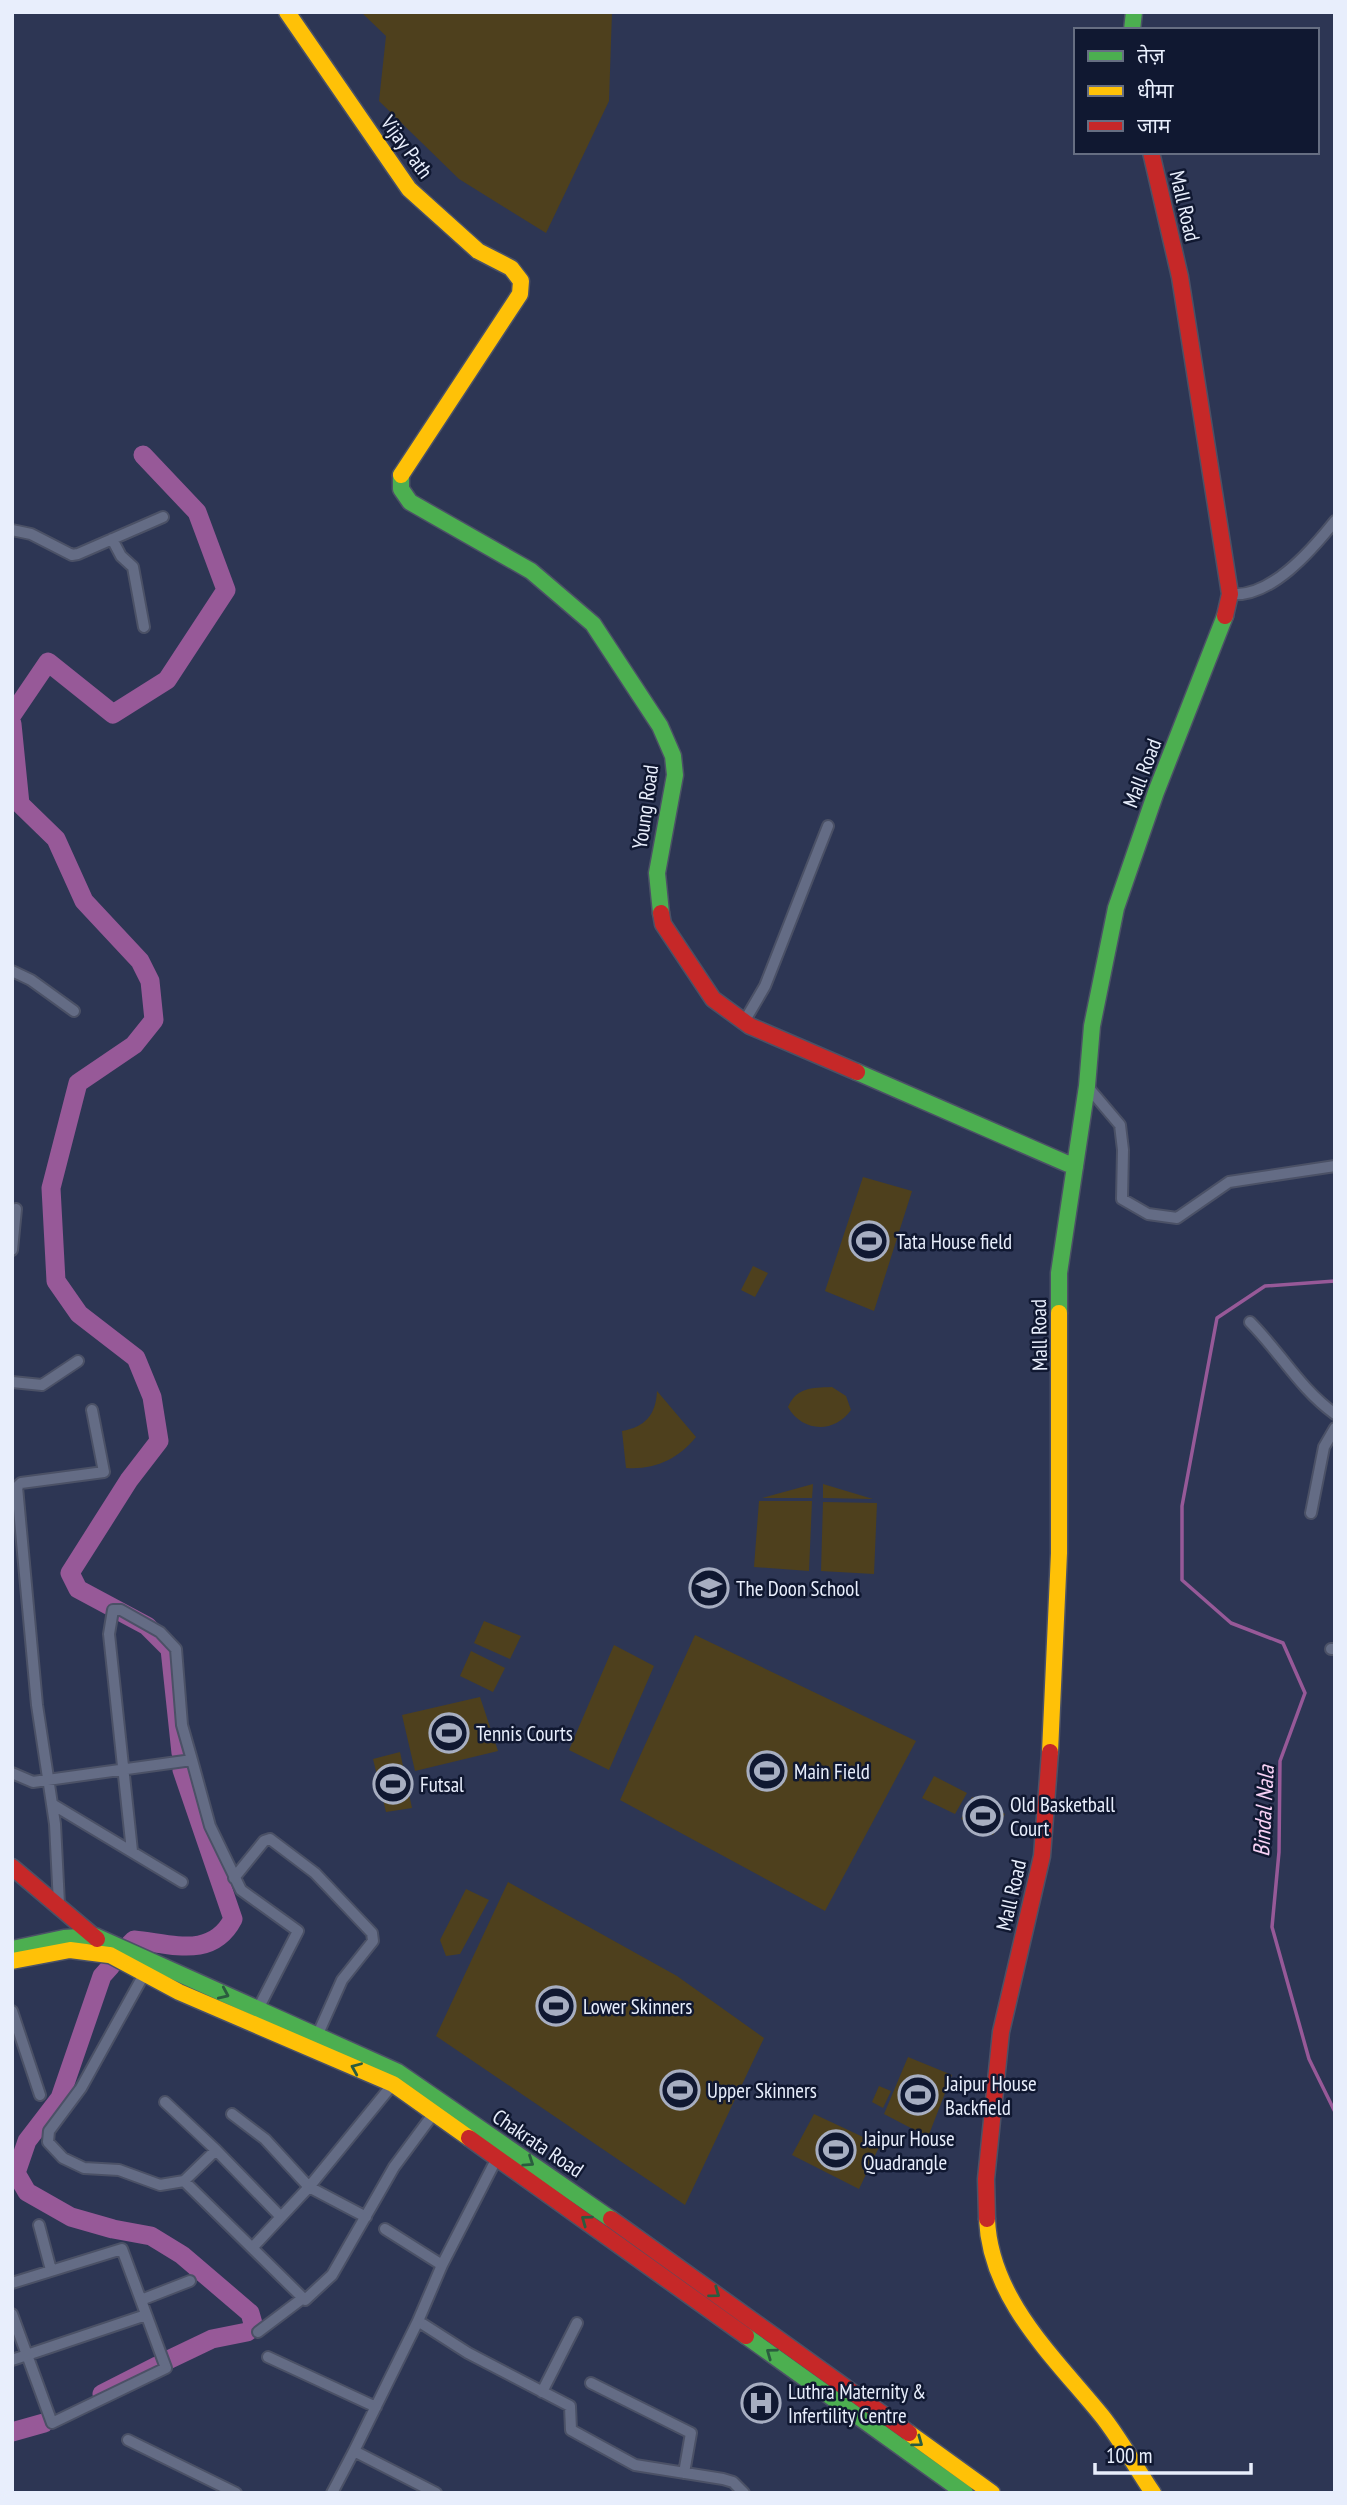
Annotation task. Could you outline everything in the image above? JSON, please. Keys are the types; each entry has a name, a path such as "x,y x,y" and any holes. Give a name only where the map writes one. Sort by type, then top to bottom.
{"street":[{"name":"Vijay Path","path":"287,12 409,189 478,251 511,268 521,281"},
{"name":"Mall Road","path":"1151,154 1180,277 1230,594 1223,624 1143,828 1116,907 1100,979 1088,1056 1087,1086 1059,1273 1059,1553 1049,1784 1042,1856 1001,2032 986,2179 988,2242 1008,2296 1044,2347 1104,2419 1153,2493"},
{"name":"Young Road","path":"521,281 520,294 405,465 400,474 400,487 411,502 531,571 593,624 660,726 673,756 675,775 657,873 658,901 663,924 702,986 713,999 744,1022 1075,1167"},
{"path":"12,530 31,534 72,555 163,517"},
{"path":"1230,594 1246,595 1279,577 1335,521"},
{"path":"112,539 119,553 133,567 144,627"},
{"path":"744,1022 765,986 828,826"},
{"path":"12,971 31,980 74,1011"},
{"path":"1087,1086 1119,1125 1123,1150 1122,1199 1148,1214 1177,1218 1228,1182 1335,1166"},
{"path":"12,1250 16,1209"},
{"path":"1251,1322 1270,1342 1297,1380 1335,1414"},
{"path":"12,1382 42,1385 78,1361"},
{"path":"59,1904 52,1804 37,1705 17,1487 21,1483 104,1472 92,1409"},
{"path":"1311,1513 1324,1447 1335,1428"},
{"path":"132,1851 109,1634 111,1612 118,1610 166,1636 176,1649 182,1725 210,1826 233,1878 247,1896 298,1931 258,2009"},
{"path":"12,1773 29,1781 192,1760"},
{"path":"52,1804 182,1882"},
{"path":"233,1878 264,1841 270,1839 315,1872 372,1933 373,1941 342,1980 317,2036"},
{"path":"12,1867 95,1936 109,1955"},
{"name":"Chakrata Road","path":"12,1949 64,1938 95,1936 148,1967 179,1992 393,2084 434,2113 652,2247 992,2493"},
{"name":"Chakrata Road","path":"12,1961 70,1950 109,1955 258,2009 398,2072 501,2152 965,2493"},
{"path":"148,1967 81,2088 47,2137 59,2155 83,2168 130,2173 160,2185 184,2182 216,2150"},
{"path":"12,2011 40,2095"},
{"path":"253,2247 309,2187 393,2084"},
{"path":"165,2102 281,2217"},
{"path":"184,2182 307,2301 329,2280 394,2167 434,2113"},
{"path":"232,2114 265,2139 309,2187 366,2217"},
{"path":"332,2493 418,2321 442,2265 501,2152"},
{"path":"39,2225 51,2270"},
{"path":"385,2229 442,2265"},
{"path":"12,2283 122,2249 166,2368 56,2423 50,2423 12,2314"},
{"path":"141,2300 190,2281"},
{"path":"258,2332 303,2298"},
{"path":"12,2360 146,2315"},
{"path":"418,2321 468,2353 572,2409 569,2424 571,2430 626,2462 723,2479 744,2493"},
{"path":"542,2392 578,2323"},
{"path":"268,2357 376,2407"},
{"path":"590,2383 691,2433 684,2473"},
{"path":"128,2440 236,2493"},
{"path":"354,2451 436,2493"}],"shaded area":[{"path":"361,12 612,12 609,101 546,233 459,179 379,101 386,36"},
{"name":"Tata House field","path":"863,1177 912,1191 874,1311 825,1291"},
{"path":"753,1266 768,1273 755,1297 741,1290"},
{"path":"832,1387 846,1396 851,1410 836,1423 818,1427 810,1425 801,1421 788,1407 800,1392 811,1388"},
{"path":"657,1391 696,1437 682,1451 665,1462 647,1467 626,1468 622,1431 648,1419"},
{"path":"813,1484 812,1498 762,1498"},
{"path":"823,1484 873,1499 823,1498"},
{"path":"759,1501 812,1501 809,1571 754,1567"},
{"path":"823,1502 877,1503 874,1574 821,1571"},
{"path":"484,1621 521,1636 510,1659 474,1643"},
{"name":"Main Field","path":"695,1635 916,1741 825,1911 620,1800"},
{"path":"614,1645 654,1666 609,1770 569,1750"},
{"path":"471,1651 505,1668 493,1692 460,1676"},
{"name":"Tennis Courts","path":"480,1697 498,1751 415,1771 402,1715"},
{"name":"Futsal","path":"400,1752 412,1808 386,1812 373,1759"},
{"name":"Old Basketball Court","path":"934,1776 967,1793 955,1814 922,1798"},
{"name":"Old Basketball Court","path":"972,1797 1005,1814 993,1835 961,1819"},
{"name":"Lower Skinners","path":"508,1882 677,1976 764,2038 685,2205 436,2036"},
{"path":"466,1889 489,1900 460,1954 446,1956 440,1940"},
{"name":"Jaipur House Backfield","path":"908,2057 952,2075 928,2137 884,2114"},
{"path":"879,2086 891,2091 883,2108 872,2102"},
{"name":"Jaipur House Quadrangle","path":"814,2114 880,2145 859,2189 792,2155"}],"waterway":[{"path":"12,715 48,662 113,714 167,680 226,590 197,512 143,455"},
{"path":"12,724 20,804 56,839 84,901 140,961 150,981 154,1020 134,1045 78,1083 51,1188 56,1281 79,1314 136,1358 152,1397 159,1441 129,1480 70,1573 78,1589 147,1626 170,1649 181,1753"},
{"name":"Bindal Nala","path":"1335,1281 1265,1286 1217,1318 1182,1506 1182,1580 1231,1623 1283,1643 1305,1693 1280,1761 1279,1852 1272,1927 1309,2059 1335,2112"},
{"path":"130,1944 134,1940 177,1946 203,1944 224,1932 233,1919 182,1770"},
{"path":"111,1966 102,1976 60,2098 27,2141 16,2173 27,2192 71,2217 151,2236 182,2255 250,2313 254,2327 247,2332 212,2339 166,2361"},
{"path":"102,2394 157,2366"},
{"path":"12,2432 44,2423"}],"traffic: fast":[{"path":"1132,28 1134,12"},
{"path":"401,475 401,489 410,502 531,571 593,624 660,726 673,756 675,775 657,873 661,913"},
{"path":"1059,1313 1059,1273 1087,1086 1092,1026 1116,908 1156,792 1225,616"},
{"path":"857,1072 1075,1167"},
{"path":"12,1949 64,1938 95,1936 398,2072 611,2219"},
{"path":"746,2336 965,2493"}],"traffic: slow":[{"path":"287,12 409,189 478,251 511,268 521,281 520,294 401,475"},
{"path":"1050,1752 1059,1553 1059,1313"},
{"path":"12,1961 70,1950 109,1955"},
{"path":"110,1955 179,1992 393,2084 469,2138"},
{"path":"987,2219 991,2248 1012,2301 1028,2326 1109,2425 1153,2493"},
{"path":"909,2433 992,2493"}],"traffic: jam":[{"path":"1151,154 1180,277 1230,594 1225,616"},
{"path":"661,913 663,924 713,999 750,1026 857,1072"},
{"path":"987,2219 986,2179 1001,2032 1042,1856 1050,1752"},
{"path":"12,1867 97,1939"},
{"path":"469,2138 746,2336"},
{"path":"611,2219 909,2433"}],"place":[{"name":"Tata House field","path":"869,1241"},
{"name":"The Doon School","path":"709,1588"},
{"name":"Tennis Courts","path":"449,1733"},
{"name":"Main Field","path":"767,1771"},
{"name":"Futsal","path":"393,1784"},
{"name":"Old Basketball Court","path":"983,1816"},
{"name":"Lower Skinners","path":"556,2006"},
{"name":"Upper Skinners","path":"680,2090"},
{"name":"Jaipur House Backfield","path":"918,2095"},
{"name":"Jaipur House Quadrangle","path":"836,2150"},
{"name":"Luthra Maternity & Infertility Centre","path":"761,2403"}]}
